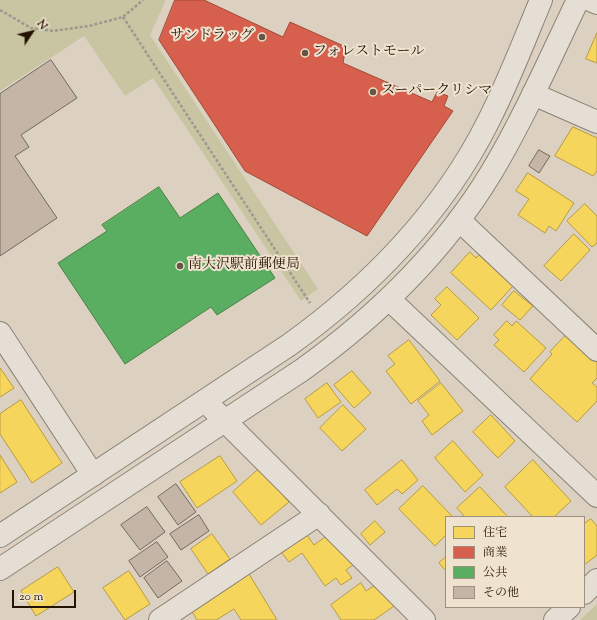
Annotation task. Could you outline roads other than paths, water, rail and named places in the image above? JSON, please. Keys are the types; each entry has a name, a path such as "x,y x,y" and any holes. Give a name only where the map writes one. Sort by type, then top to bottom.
{"street":[{"path":"0,536 289,345 343,303 382,267 440,200 487,123 541,0"},
{"path":"0,569 330,350 372,316 409,279 459,220 491,173 533,94 578,0"},
{"path":"590,0 597,3"},
{"path":"533,94 597,122"},
{"path":"459,220 597,350"},
{"path":"389,299 597,496"},
{"path":"0,332 93,475"},
{"path":"205,401 424,620"},
{"path":"160,620 319,514"},
{"path":"585,591 597,580"},
{"path":"555,620 568,608"}],"place":[{"name":"サンドラッグ","path":"262,37"},
{"name":"フォレストモール","path":"305,53"},
{"name":"スーパークリシマ","path":"373,92"},
{"name":"南大沢駅前郵便局","path":"180,266"}]}
